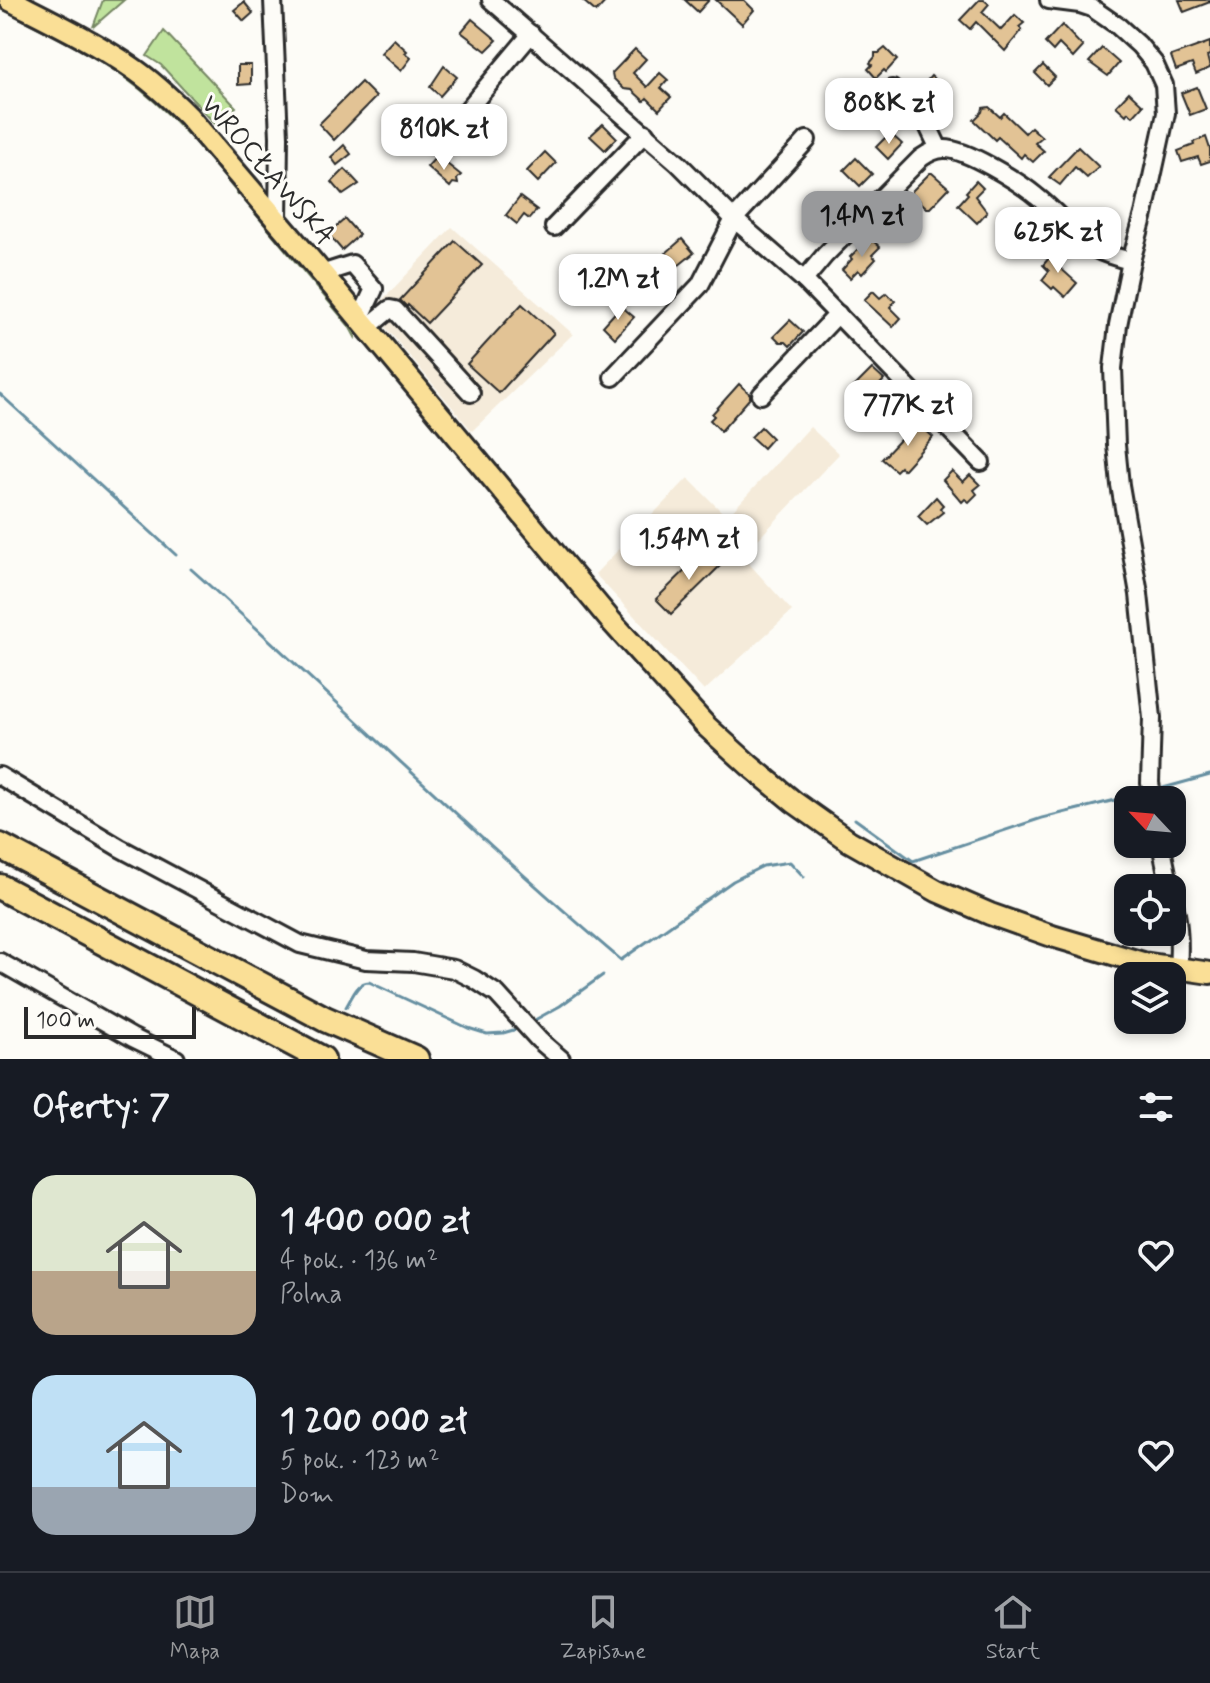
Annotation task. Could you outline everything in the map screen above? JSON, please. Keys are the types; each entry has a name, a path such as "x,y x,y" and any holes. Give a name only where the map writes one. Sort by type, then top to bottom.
{"highway":[{"path":"0,846 325,1019 416,1059"},
{"path":"0,887 322,1059"}],"main road":[{"name":"WROCŁAWSKA","path":"10,0 133,68 165,94 207,136 611,621 705,725 749,765 794,802 872,855 951,897 1052,936 1140,962"},
{"name":"WROCŁAWSKA","path":"1186,969 1210,973"}],"street":[{"path":"273,0 279,137 278,221"},
{"path":"491,0 645,133 734,219 804,280 981,462"},
{"path":"1049,0 1092,8 1118,26 1147,53 1160,74 1166,99 1162,134 1118,325 1113,368 1120,485 1139,594 1152,718 1151,786"},
{"path":"458,121 531,34"},
{"path":"892,89 927,124 939,149"},
{"path":"554,227 645,133"},
{"path":"613,377 700,285 734,219 807,140"},
{"path":"804,280 921,158 939,149 957,150 1019,183 1097,249 1131,261"},
{"path":"321,274 352,264 374,289 364,324"},
{"path":"364,324 390,309 395,310 471,393"},
{"path":"761,395 838,314"},
{"path":"0,776 120,848 300,944 366,960 413,962 454,969 474,979 497,994 561,1059"},
{"path":"0,962 176,1059"}],"shaded area":[{"path":"452,227 573,334 472,431 372,311"},
{"path":"810,427 839,454 742,556 792,611 704,691 595,574 688,478 727,517"}],"green space":[{"path":"103,0 124,0 93,27"},
{"path":"0,3 90,51 132,79 190,130 242,191 238,194 186,132 141,90 95,58 0,8"},
{"path":"164,31 236,107 217,126 161,65 147,56"},
{"path":"247,196 356,329 355,337 243,199"}],"building":[{"path":"582,0 607,0 596,12"},
{"path":"685,0 709,0 698,12"},
{"path":"716,0 744,0 754,10 742,24"},
{"path":"979,0 989,4 982,12 1001,30 1015,15 1024,23 1005,51 976,22 970,29 960,20"},
{"path":"1179,0 1210,0 1210,2 1184,12"},
{"path":"244,2 253,13 244,21 234,10"},
{"path":"472,19 497,40 486,51 461,32"},
{"path":"1062,25 1083,47 1073,58 1059,44 1053,51 1045,43"},
{"path":"394,39 411,58 401,71 381,53"},
{"path":"1210,42 1210,55 1207,56 1210,68 1196,74 1192,64 1176,70 1171,56"},
{"path":"885,48 897,60 876,78 868,69 875,53"},
{"path":"1102,48 1119,63 1108,76 1089,62"},
{"path":"635,49 646,59 633,73 647,87 660,73 668,80 661,88 671,97 659,110 647,98 644,101 613,78 612,73"},
{"path":"238,65 251,65 251,84 238,85"},
{"path":"1043,65 1055,77 1047,85 1035,73"},
{"path":"444,66 457,77 440,96 430,87"},
{"path":"931,76 949,92 938,105 920,89"},
{"path":"361,82 376,97 334,140 319,124"},
{"path":"853,84 870,100 853,117 841,105 851,96 846,91"},
{"path":"1197,87 1206,109 1190,115 1181,93"},
{"path":"1129,92 1143,105 1133,116 1128,112 1126,115 1116,106"},
{"path":"989,107 1000,117 1004,113 1025,133 1031,127 1042,137 1035,143 1044,151 1033,162 1024,154 1021,158 998,137 995,140 974,120 983,108"},
{"path":"419,112 420,132 399,133 398,113"},
{"path":"603,124 617,138 605,150 590,136"},
{"path":"890,133 902,144 888,159 876,147"},
{"path":"1206,137 1210,161 1201,164 1198,157 1182,162 1178,151"},
{"path":"344,145 351,154 337,165 331,157"},
{"path":"1078,147 1099,167 1087,178 1075,167 1060,185 1049,177"},
{"path":"545,152 556,163 538,182 527,171"},
{"path":"437,156 461,175 457,179 458,184 453,183 450,187 427,167"},
{"path":"856,158 872,174 860,186 844,170"},
{"path":"345,169 359,184 343,195 332,182"},
{"path":"930,173 949,188 927,208 912,191"},
{"path":"976,181 983,188 975,196 987,212 977,223 958,205"},
{"path":"520,197 537,210 529,219 524,215 517,224 506,215"},
{"path":"1014,214 1033,232 1023,243 1004,225"},
{"path":"345,219 359,235 342,250 328,234"},
{"path":"682,239 694,253 678,266 666,253"},
{"path":"871,239 880,247 872,255 876,259 862,274 858,270 850,278 842,270 852,259 850,257"},
{"path":"455,241 482,265 427,323 400,300"},
{"path":"1056,250 1065,258 1058,266 1077,283 1065,297 1042,280 1049,271 1043,265"},
{"path":"873,291 880,298 886,293 895,301 890,307 901,318 893,327 864,300"},
{"path":"522,304 554,333 499,393 467,364"},
{"path":"621,306 634,317 615,338 603,326"},
{"path":"790,320 803,332 790,346 774,336"},
{"path":"872,369 884,380 862,403 850,391"},
{"path":"739,384 750,394 750,398 721,431 710,420 714,416 712,414"},
{"path":"917,422 933,437 903,470 900,467 896,471 882,459"},
{"path":"761,427 772,438 763,448 751,437"},
{"path":"952,471 963,482 970,475 980,485 969,502 965,499 962,502 943,480"},
{"path":"936,497 943,505 940,508 943,512 927,525 918,516"},
{"path":"707,549 722,564 671,614 656,599"}],"waterway":[{"path":"0,394 176,555"},
{"path":"191,569 621,960 733,881 763,866 790,862 804,877"},
{"path":"1170,786 1210,775"},
{"path":"855,819 913,861 1042,818 1114,800"},
{"path":"533,1021 603,975"},
{"path":"346,1007 358,988 369,982 468,1028 487,1034 517,1029"}]}
